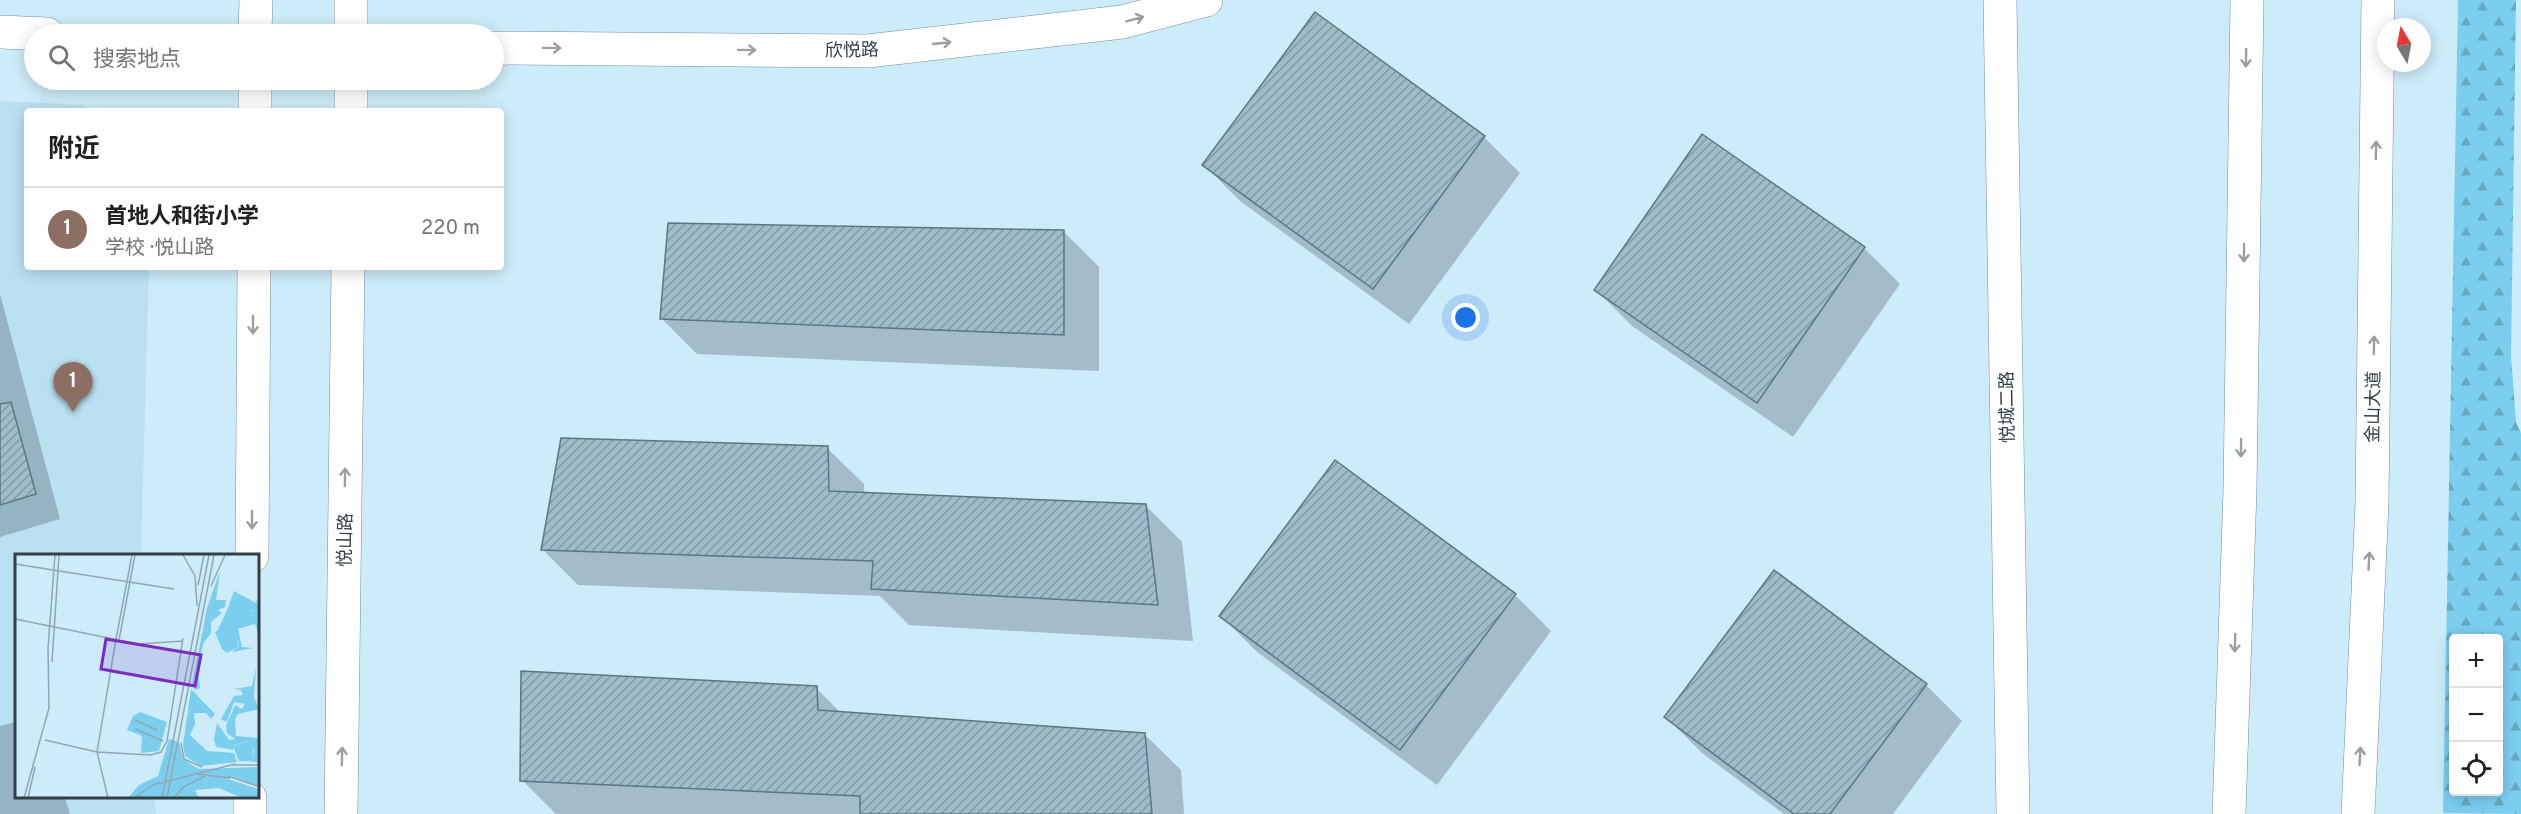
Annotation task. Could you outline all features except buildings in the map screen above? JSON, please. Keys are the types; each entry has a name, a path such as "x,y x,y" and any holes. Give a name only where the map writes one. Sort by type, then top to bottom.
{"main road":[{"path":"255,24 256,0"},
{"path":"351,0 351,24"},
{"name":"欣悦路","path":"504,48 868,51 1122,22 1206,0"},
{"name":"悦城二路","path":"2000,0 2013,814"},
{"path":"2229,814 2240,490 2247,0"},
{"name":"金山大道","path":"2358,814 2372,503 2378,0"},
{"path":"0,32 24,33"},
{"path":"255,90 255,108"},
{"path":"351,90 351,108"},
{"path":"252,554 254,270"},
{"name":"悦山路","path":"341,814 348,270"}],"shaded area":[{"path":"0,101 82,105 86,108 24,108 24,270 149,270 141,554 15,554 15,799 154,799 156,814 0,814"}],"green space":[{"path":"2458,0 2516,0 2511,355 2516,422 2521,433 2521,814 2443,813"}],"place":[{"name":"首地人和街小学","path":"73,412"}]}
